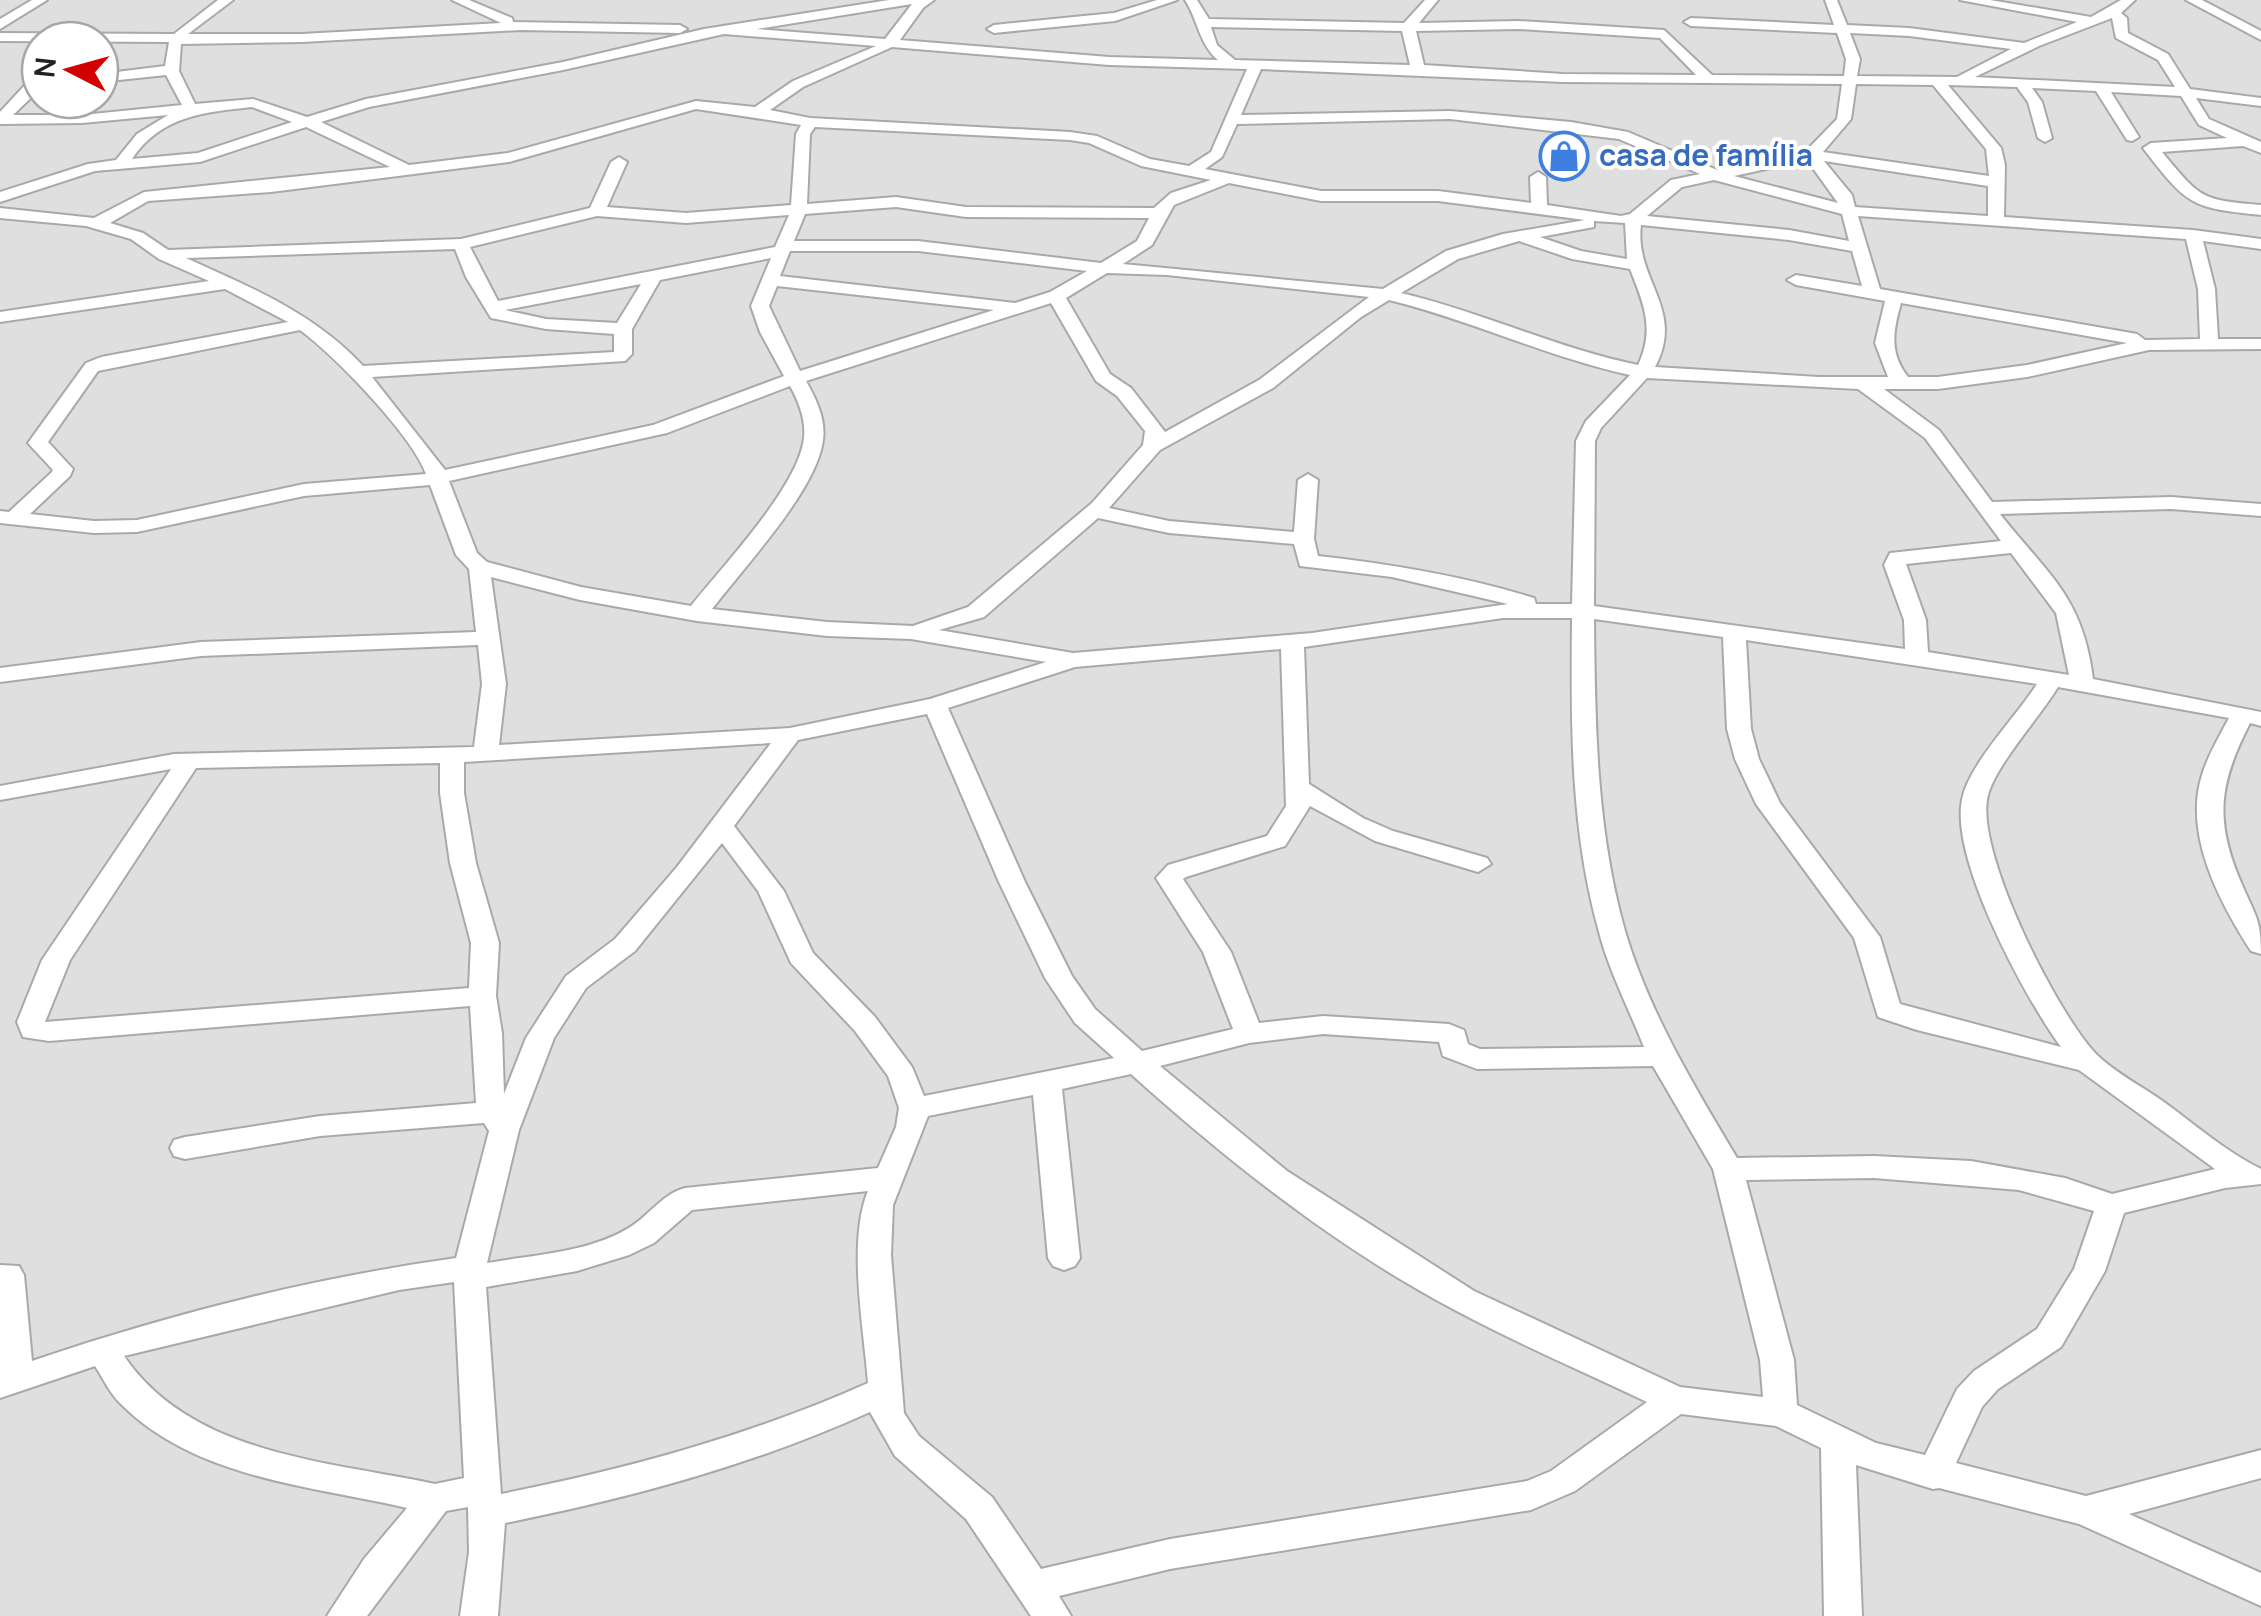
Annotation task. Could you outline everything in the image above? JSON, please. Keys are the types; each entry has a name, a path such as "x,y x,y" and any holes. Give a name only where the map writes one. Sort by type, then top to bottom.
{"street":[{"path":"0,25 41,0"},
{"path":"190,107 172,82 170,70 177,39 191,22 227,0"},
{"path":"458,0 494,18 546,26"},
{"path":"0,197 77,172 200,157 304,120 366,103 721,30 914,0"},
{"path":"756,112 798,84 885,46 912,12 928,0"},
{"path":"1408,27 1432,0"},
{"path":"1810,154 1844,119 1853,59 1831,0"},
{"path":"1966,0 2090,20"},
{"path":"1955,81 2026,47 2113,13 2129,0"},
{"path":"2192,0 2261,36"},
{"path":"994,29 1116,17 1170,1 1193,2 1211,46 1231,64"},
{"path":"2113,13 2120,18 2120,35 2163,56 2204,122 2261,148"},
{"path":"1691,22 1909,32 2026,47"},
{"path":"1204,23 1408,27 1504,24 1664,34 1710,81"},
{"path":"0,37 352,37 546,26 721,30 1052,58 1418,69 1563,78 2022,83 2183,91 2261,102"},
{"path":"1042,26 1054,42 1052,58"},
{"path":"1408,27 1418,69"},
{"path":"603,28 616,42 611,55"},
{"path":"1192,171 1217,154 1256,65"},
{"path":"120,76 170,70"},
{"path":"1936,81 1993,148 1998,160 1994,182 1997,220"},
{"path":"2022,83 2035,102 2044,138"},
{"path":"2100,86 2132,137"},
{"path":"1,120 20,99"},
{"path":"1,120 82,119 253,103 304,120 404,168"},
{"path":"96,223 144,197 272,187 527,154 696,105 810,122 1070,136 1092,139 1146,163 1321,196 1438,196 1625,219 1677,183 1810,154 1994,182"},
{"path":"121,164 142,135 173,121 190,107"},
{"path":"1233,120 1450,115 1571,126 1638,140 1856,246"},
{"path":"697,614 808,468 817,426 812,408 793,379 760,306 799,208 803,134 810,122"},
{"path":"2244,141 2151,148 2183,187 2207,205 2261,210"},
{"path":"1810,154 1836,182 1849,211 1873,294"},
{"path":"597,211 619,162"},
{"path":"1538,177 1539,208"},
{"path":"165,254 461,244 597,211 686,218 896,202 984,212 1159,213 1185,193 1225,180"},
{"path":"911,632 976,612 1094,511 1153,446 1266,384 1384,294 1452,255 1518,236 1625,219 1849,211 2193,235 2261,244"},
{"path":"0,212 96,223 138,236 165,254 302,324 338,350 432,463 467,556 479,567 580,593 697,614 827,629 911,632 1073,660"},
{"path":"7,518 94,527 136,526 304,490 438,478 660,429 793,379 1056,296 1143,245 1154,234 1159,213"},
{"path":"1625,219 1634,265 1658,322 1654,346 1643,372 1592,426 1584,445 1584,752 1596,853 1612,932 1662,1056 1728,1169 1777,1360 1781,1413"},
{"path":"2193,235 2203,268 2209,344"},
{"path":"1518,236 1578,255 1634,265"},
{"path":"461,244 491,308 506,318 624,329"},
{"path":"491,308 783,249 918,246 1384,294 1460,312 1578,358 1643,372 1903,384 1978,380 2112,350 2166,344 2261,344"},
{"path":"358,372 619,357 623,354 624,329 655,274"},
{"path":"770,280 1021,308"},
{"path":"1796,280 2166,344"},
{"path":"0,317 228,283"},
{"path":"1056,296 1103,377 1124,392 1156,431 1153,446"},
{"path":"1894,299 1882,347 1885,360 1903,384"},
{"path":"7,518 60,476 63,469 38,443 92,367 101,362 302,324"},
{"path":"2230,345 2261,359"},
{"path":"1863,384 1931,433 1986,508 2060,596 2076,630 2082,686"},
{"path":"1308,480 1304,538 1311,562 1392,571 1481,589 1542,608"},
{"path":"1986,508 2171,503 2261,510"},
{"path":"1094,511 1169,527 1304,538"},
{"path":"1917,657 1915,620 1895,565 1898,558 2018,546"},
{"path":"479,567 494,684 486,751"},
{"path":"0,793 190,760 324,760 790,735 935,705 1073,660 1292,641 1542,608 1917,657 2252,716 2212,778 2209,807 2228,885 2261,945"},
{"path":"976,612 976,642"},
{"path":"1734,631 1739,729 1747,759 1768,804 1867,937 1888,1010 1917,1021 2088,1063"},
{"path":"0,675 200,649 486,638"},
{"path":"1249,1034 1217,952 1169,878 1177,871 1276,841 1298,806 1291,704 1292,641"},
{"path":"2050,681 2025,722 1983,774 1974,799 1972,825 1991,894 2062,1027 2088,1063 2254,1179"},
{"path":"935,705 976,806 1059,978 1085,1016 1136,1064 1276,1180 1379,1249 1463,1300 1675,1400 1781,1413 1868,1455 1933,1475 2086,1510 2261,1590"},
{"path":"185,1148 320,1126 495,1110 522,1084 540,1038 576,982 624,945 702,854 790,735"},
{"path":"452,754 452,794 463,863 485,943 482,996 495,1110 484,1223 468,1273 485,1501 486,1574 479,1616"},
{"path":"190,760 56,960 31,1022 33,1030 49,1032 482,996"},
{"path":"1298,786 1354,823 1478,864"},
{"path":"720,826 762,877 801,957 865,1024 902,1074 914,1108 911,1127 878,1205 875,1255 887,1416 907,1446 979,1508 1042,1601 1170,1554 1531,1495 1562,1481 1675,1400"},
{"path":"914,1108 1047,1084 1249,1034 1323,1024 1449,1033 1454,1037 1453,1049 1477,1060 1662,1056"},
{"path":"495,1110 522,1084"},
{"path":"1047,1084 1064,1258"},
{"path":"1728,1169 1904,1167 1962,1172 2068,1188 2111,1205 2225,1177 2254,1179"},
{"path":"8,1275 8,1382 150,1334 398,1278 468,1273 604,1250 639,1238 668,1208 685,1199 890,1178"},
{"path":"1933,1475 1970,1398 1986,1380 2050,1338 2089,1271 2111,1205"},
{"path":"102,1350 130,1392 158,1416 224,1453 435,1499 485,1501 600,1490 726,1455 813,1425 884,1391"},
{"path":"1838,1440 1844,1616"},
{"path":"2086,1510 2261,1464"},
{"path":"346,1616 377,1570 435,1499"}],"shaded area":[{"path":"0,0 2261,0 2261,1616 0,1616"}],"place":[{"name":"casa de família","path":"1564,156"}]}
